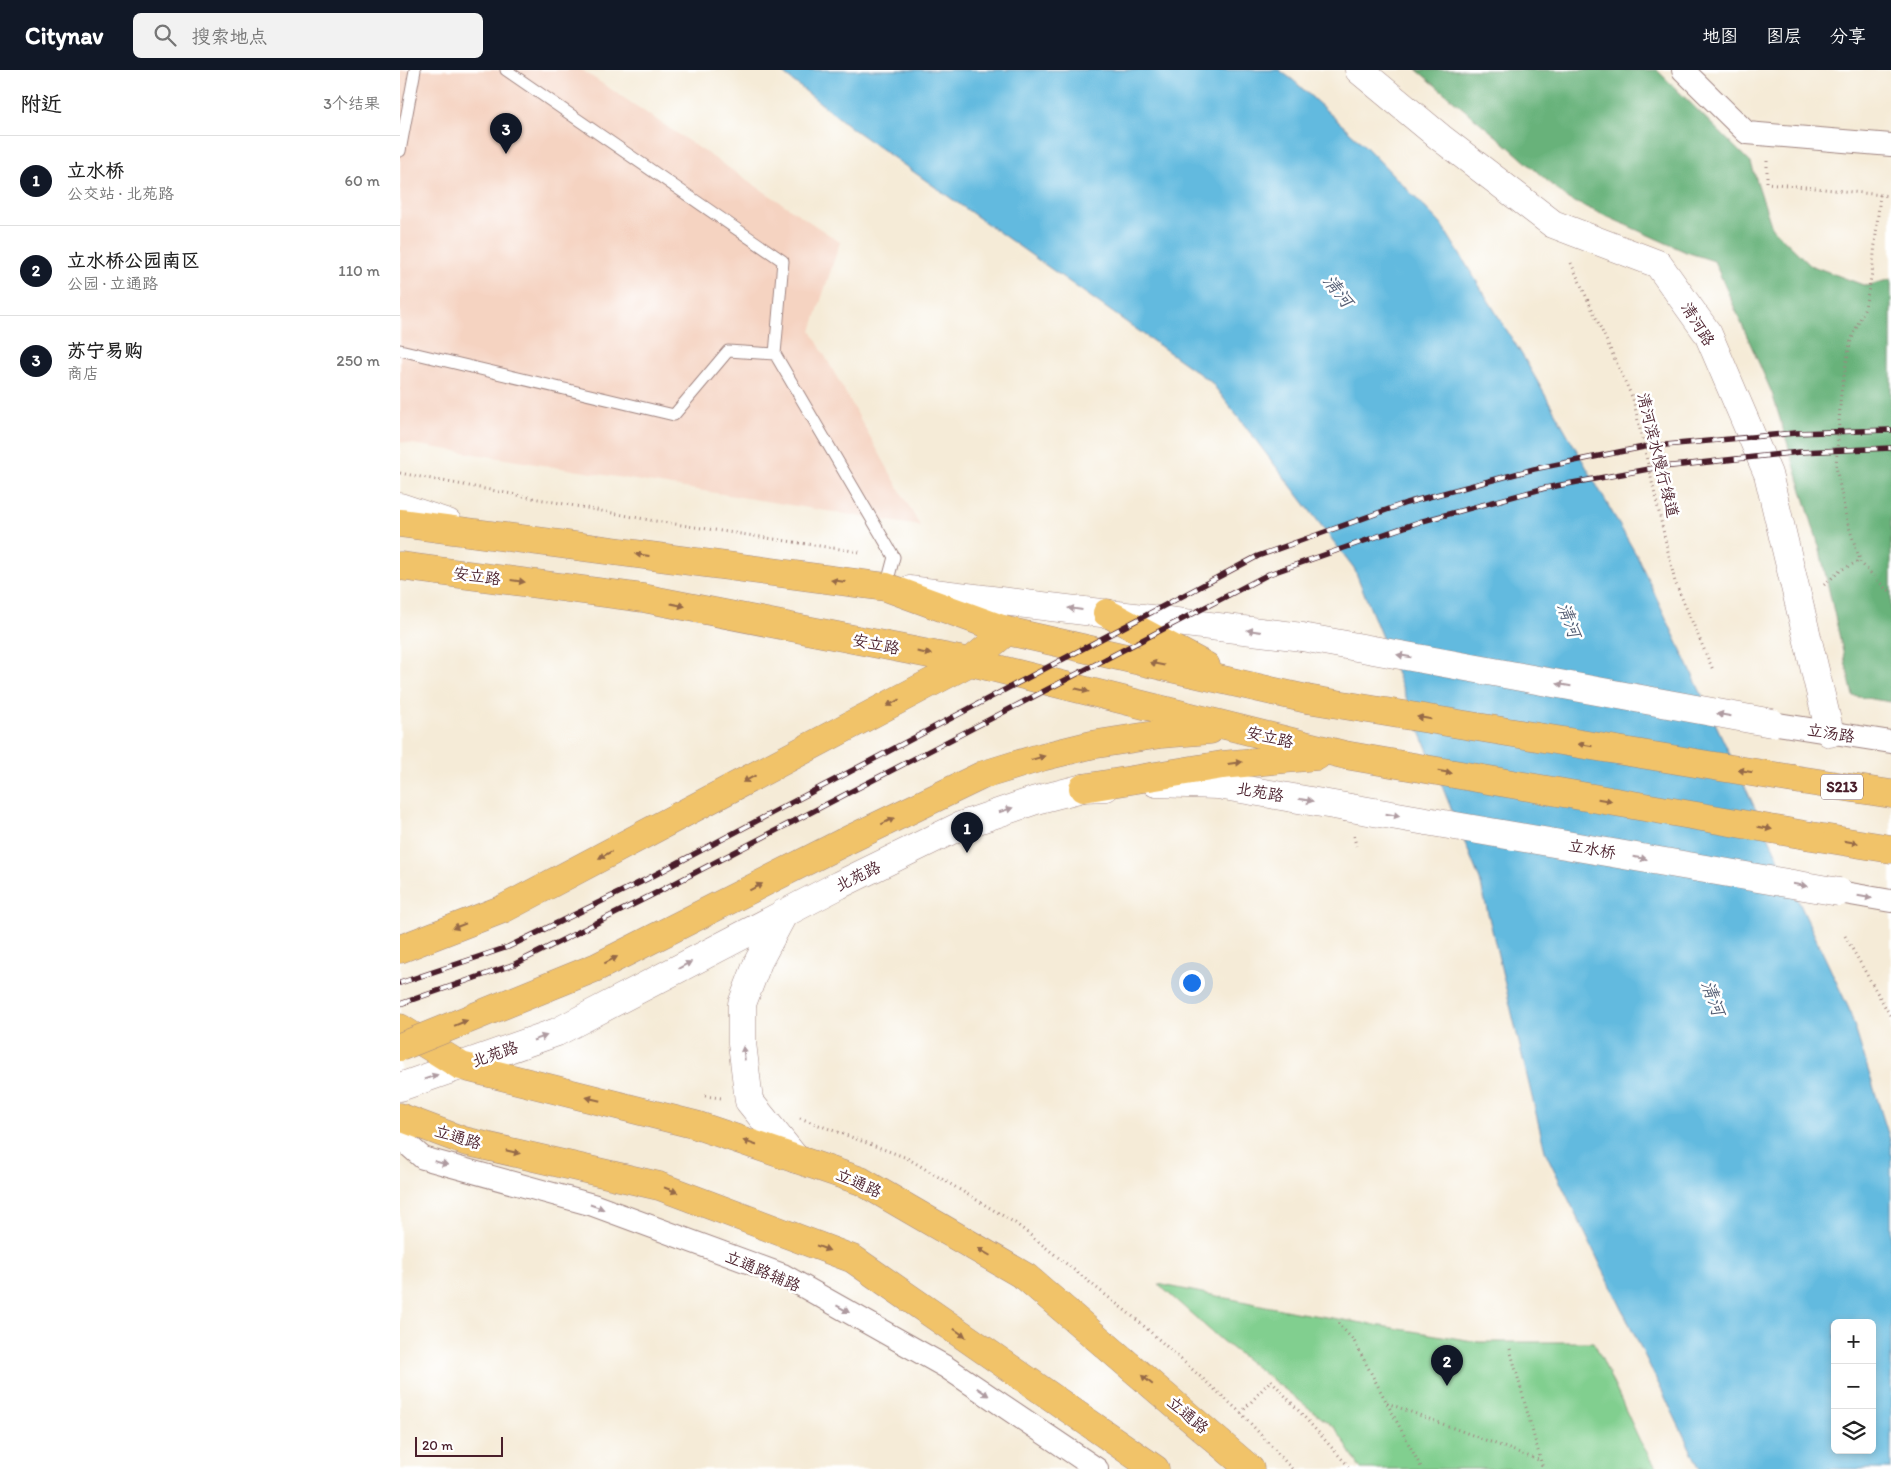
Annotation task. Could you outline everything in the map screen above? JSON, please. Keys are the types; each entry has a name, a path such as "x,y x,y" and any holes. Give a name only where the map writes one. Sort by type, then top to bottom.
{"main road":[{"path":"400,523 886,587 1007,630 1236,682"},
{"name":"安立路","path":"400,566 643,598 970,662 1345,755"},
{"path":"1107,613 1236,682"},
{"path":"400,949 503,909 970,662 1007,630"},
{"name":"S213","path":"1236,682 1307,699 1891,794"},
{"path":"400,1048 597,967 844,842 983,775 1042,757 1091,745 1153,735 1234,728"},
{"path":"1083,788 1231,764 1345,755 1891,849"},
{"name":"立通路","path":"400,1028 462,1066 696,1125 861,1180 1026,1277 1250,1469"},
{"name":"立通路","path":"400,1117 464,1141 659,1186 853,1259 1154,1469"}],"street":[{"name":"清河路","path":"1359,70 1440,138 1553,224 1658,264 1708,334 1768,474 1830,733"},
{"path":"1684,70 1747,133 1891,145"},
{"path":"400,507 480,534"},
{"path":"886,587 1302,638 1772,723"},
{"name":"立汤路","path":"1772,723 1891,742"},
{"name":"北苑路","path":"400,1087 557,1032 784,913 960,826 1036,800 1083,788 1159,783 1218,785 1345,807"},
{"name":"立水桥","path":"1345,807 1838,892"},
{"path":"1838,892 1891,901"},
{"path":"784,913 758,962 742,1004 742,1044 749,1101 796,1159"},
{"name":"立通路辅路","path":"400,1138 423,1158 593,1205 783,1276 946,1367 1097,1469"},
{"path":"1226,1447 1261,1469"}],"lane":[{"path":"400,151 415,70"},
{"path":"506,70 783,260 775,354 894,557 886,587"},
{"path":"400,350 674,415 728,351 775,354"}],"path":[{"path":"1768,135 1767,183 1891,196"},
{"path":"1880,195 1872,273 1865,307 1850,343 1841,392 1836,467 1847,521 1861,563 1886,589 1891,591"},
{"name":"清河滨水慢行绿道","path":"1553,224 1633,399 1675,582 1713,670"},
{"path":"1801,606 1841,570 1861,560"},
{"path":"1845,936 1891,1017"},
{"path":"1338,1323 1354,1342 1422,1469"},
{"path":"1510,1349 1543,1469"},
{"path":"1240,1413 1272,1380 1351,1469"},
{"path":"1386,1402 1541,1461"}],"shaded area":[{"path":"400,70 582,70 840,242 811,331 920,526 400,442"}],"green space":[{"path":"1417,70 1657,70 1751,163 1772,228 1810,265 1866,286 1891,279 1891,702 1853,696 1819,546 1772,393 1714,261 1686,252 1568,199"},
{"path":"1158,1284 1295,1312 1479,1342 1594,1342 1640,1441 1657,1469 1361,1469 1336,1429 1221,1340"}],"water":[{"name":"清河","path":"779,70 1279,70 1293,80 1363,144 1441,224 1524,358 1637,556 1849,1009 1891,1143 1891,1469 1700,1469 1545,1151 1480,880 1354,568 1211,382 853,129"}],"railway":[{"path":"400,983 508,947 647,879 1258,556 1406,503 1534,469 1644,447 1795,433 1891,430"},
{"path":"400,1004 515,964 656,893 1269,574 1419,522 1545,488 1654,468 1800,452 1891,448"}],"place":[{"name":"苏宁易购","path":"506,154"},
{"name":"立水桥","path":"967,853"},
{"name":"立水桥公园南区","path":"1447,1386"}]}
